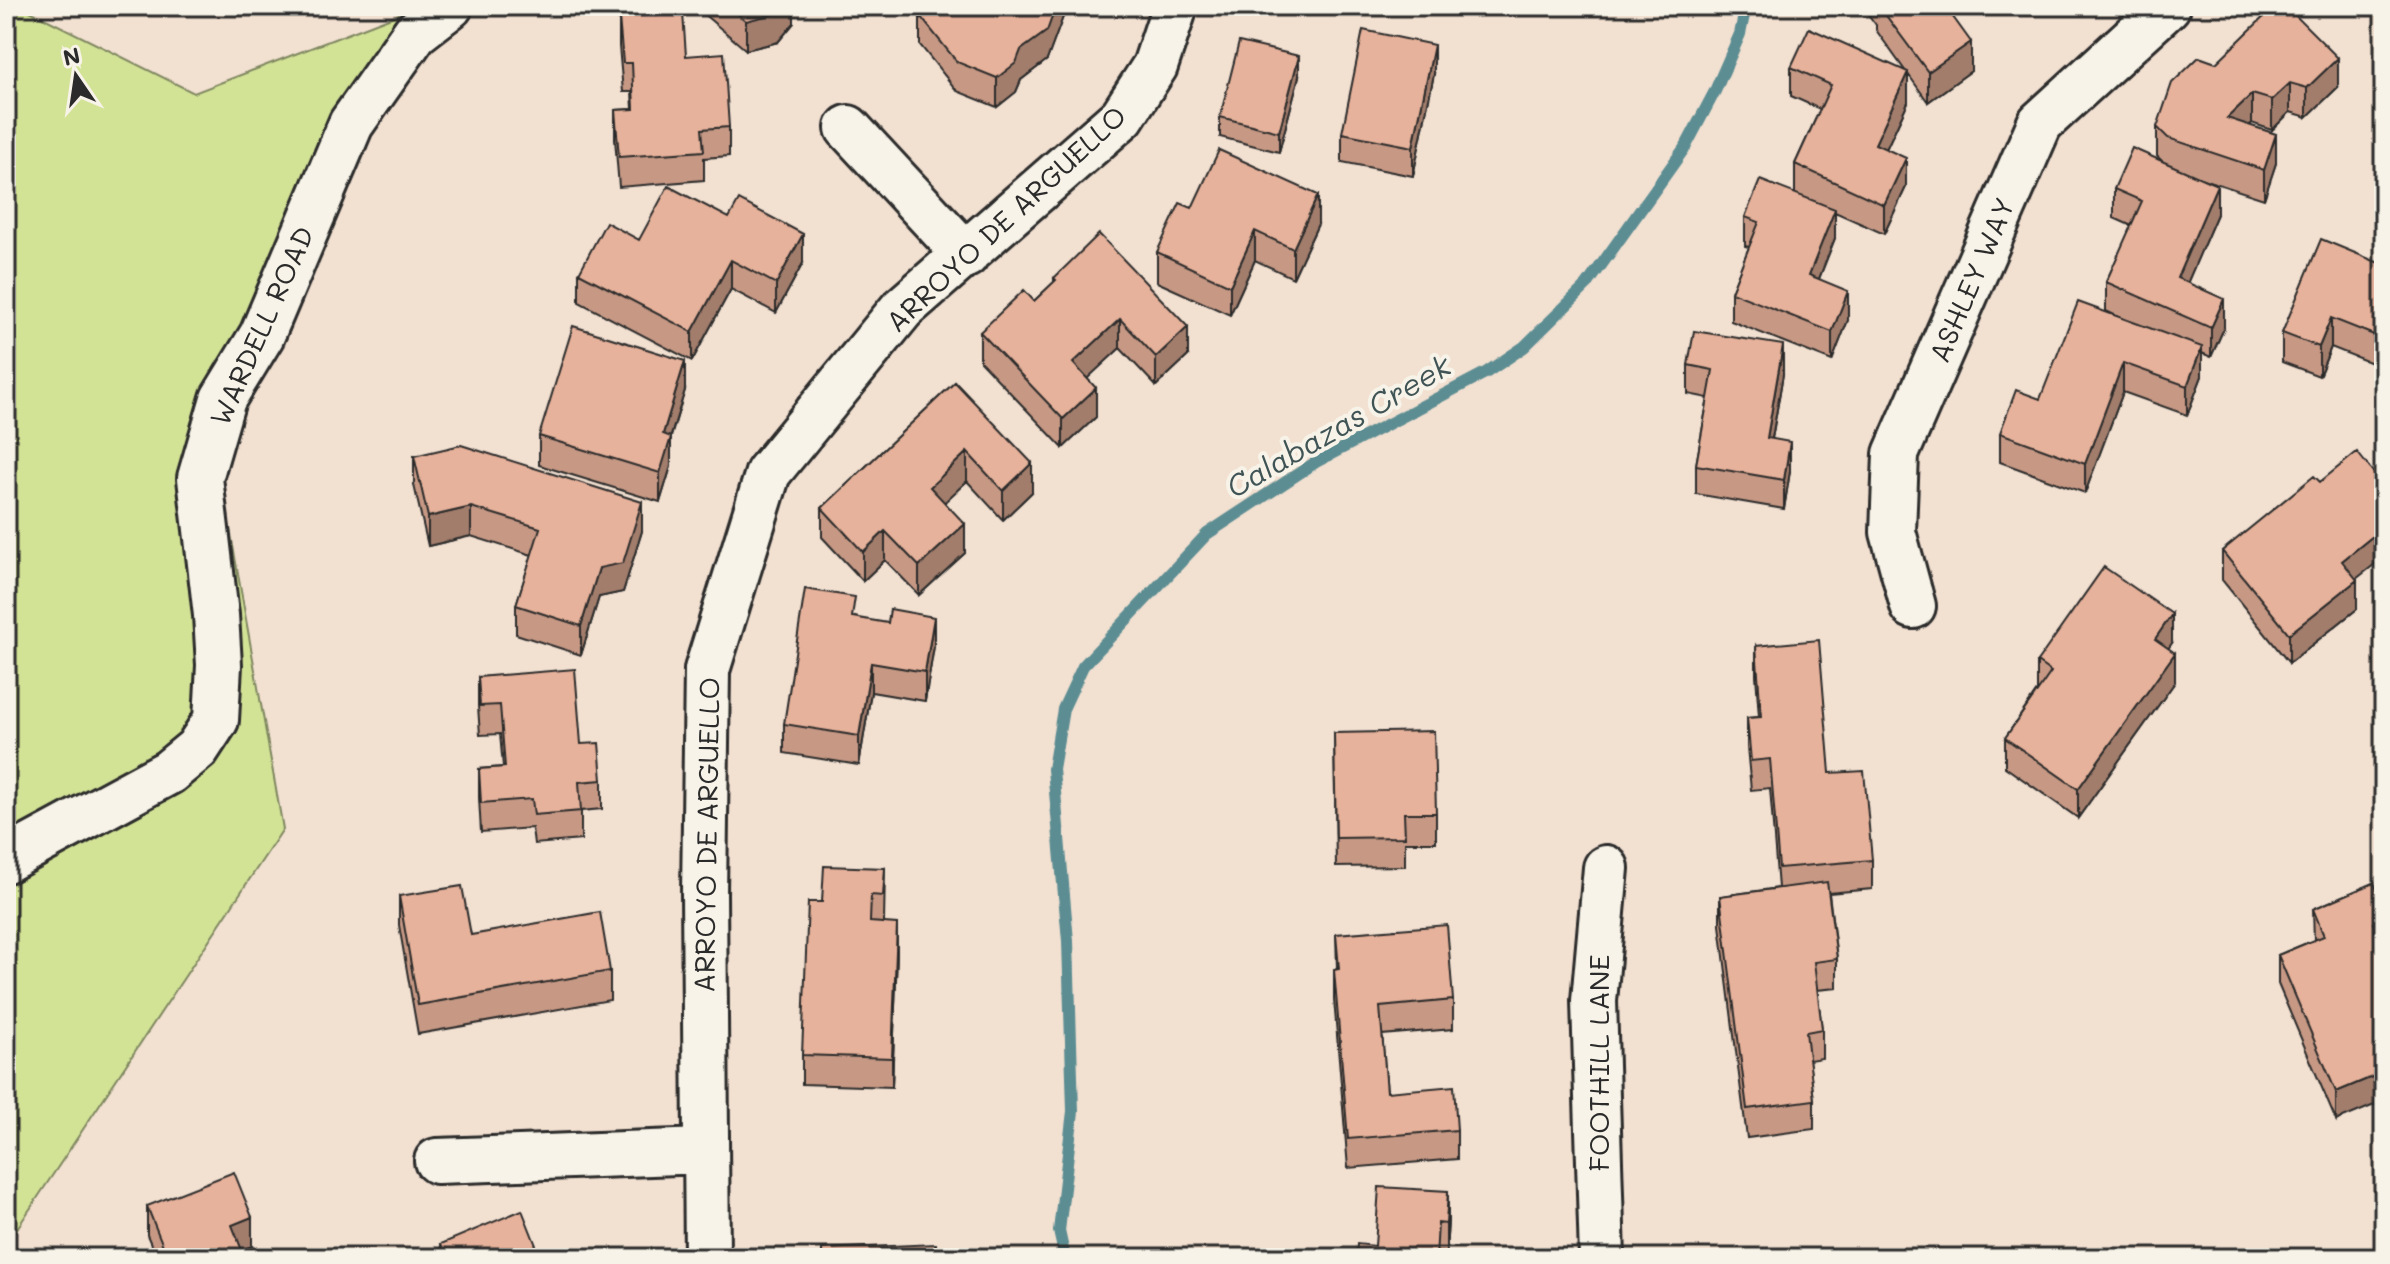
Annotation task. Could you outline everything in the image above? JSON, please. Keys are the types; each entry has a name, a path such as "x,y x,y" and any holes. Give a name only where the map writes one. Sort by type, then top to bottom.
{"street":[{"name":"WARDELL ROAD","path":"6,860 169,772 197,749 216,720 219,665 217,627 200,478 223,399 262,335 351,124 415,33 450,6"},
{"name":"ARROYO DE ARGUELLO","path":"707,1258 704,894 707,670 768,473 902,309 1122,117 1155,66 1175,6"},
{"name":"ASHLEY WAY","path":"1913,606 1893,532 1896,454 2040,123 2168,6"},
{"path":"848,128 966,255"},
{"name":"FOOTHILL LANE","path":"1602,1258 1594,1001 1606,868"},
{"path":"437,1161 704,1151"}],"green space":[{"path":"6,6 20,6 194,93 399,14 335,123 246,326 206,393 283,829 6,1245"}],"building":[{"path":"728,6 784,6 778,13 746,21"},
{"path":"932,6 979,6 982,10 984,6 1056,6 1047,31 1021,50 1016,63 997,78 957,62 920,16"},
{"path":"1879,6 1945,6 1971,42 1928,72"},
{"path":"2274,7 2295,15 2338,58 2307,88 2290,83 2272,100 2252,94 2227,118 2276,134 2264,170 2168,138 2157,127 2172,83 2199,57 2216,63"},
{"path":"683,13 686,56 724,53 729,127 702,129 704,151 619,157 615,110 634,109 632,63 623,63 619,17"},
{"path":"1809,28 1908,72 1875,144 1906,158 1884,205 1795,164 1831,85 1791,67"},
{"path":"1363,30 1434,45 1413,147 1342,133"},
{"path":"1239,42 1299,56 1279,132 1220,117"},
{"path":"2132,148 2217,185 2177,278 2224,299 2211,328 2106,282 2142,201 2114,189"},
{"path":"1219,150 1318,195 1293,249 1255,231 1230,286 1157,252 1180,203 1192,208"},
{"path":"1760,180 1835,209 1809,275 1848,291 1832,332 1731,292 1759,222 1745,217"},
{"path":"668,186 729,218 739,200 803,234 776,284 731,260 692,332 579,273 606,222 639,240"},
{"path":"1099,234 1188,327 1156,357 1120,319 1073,363 1096,388 1063,419 980,332 1024,290 1034,301"},
{"path":"2321,239 2384,265 2384,339 2331,318 2319,347 2282,333"},
{"path":"2078,302 2202,347 2187,386 2123,363 2085,464 2000,433 2016,390 2040,399"},
{"path":"573,326 685,361 663,434 671,437 660,473 539,436"},
{"path":"1694,331 1783,345 1767,438 1790,442 1784,480 1696,465 1713,370 1688,365"},
{"path":"955,382 1032,463 1003,491 967,452 930,487 965,524 919,566 885,531 863,552 822,508"},
{"path":"461,445 642,502 623,563 599,568 581,626 516,605 540,528 471,507 428,517 414,456"},
{"path":"2357,452 2384,486 2384,527 2342,561 2357,580 2289,634 2222,551 2314,476 2320,482"},
{"path":"2104,567 2172,614 2155,639 2175,653 2078,789 2005,738 2051,672 2037,662"},
{"path":"805,589 855,597 852,617 888,623 890,609 934,617 925,672 871,663 859,736 784,724"},
{"path":"1819,640 1830,773 1864,771 1872,860 1779,868 1770,759 1751,761 1747,718 1761,717 1756,646"},
{"path":"575,669 581,744 599,743 602,780 579,782 581,811 534,815 532,799 481,803 479,769 505,767 500,705 480,706 478,677"},
{"path":"1434,731 1436,813 1404,813 1405,837 1336,838 1334,733"},
{"path":"824,866 885,868 883,896 871,895 870,922 897,924 892,1058 802,1055 808,902 822,902"},
{"path":"1827,882 1837,959 1814,962 1822,1029 1806,1032 1814,1100 1747,1109 1720,896"},
{"path":"2374,883 2384,908 2384,919 2374,923 2384,947 2384,963 2378,965 2384,979 2384,1072 2336,1092 2278,955 2324,936 2313,909"},
{"path":"462,886 471,935 600,912 610,971 418,1005 399,896"},
{"path":"1447,925 1453,1000 1380,1007 1387,1092 1454,1086 1457,1130 1348,1139 1334,970 1339,969 1336,934"},
{"path":"234,1172 252,1217 232,1225 245,1258 168,1258 147,1206"},
{"path":"1379,1187 1448,1191 1446,1224 1438,1223 1436,1258 1356,1258 1357,1244 1375,1246"},
{"path":"522,1210 541,1258 447,1258 441,1244"},
{"path":"936,1244 937,1258 822,1258 822,1249"}],"waterway":[{"name":"Calabazas Creek","path":"1065,1258 1059,1231 1073,1111 1068,941 1053,769 1063,709 1083,666 1207,534 1316,462 1487,372 1524,347 1587,285 1686,146 1740,34 1746,6"}]}
